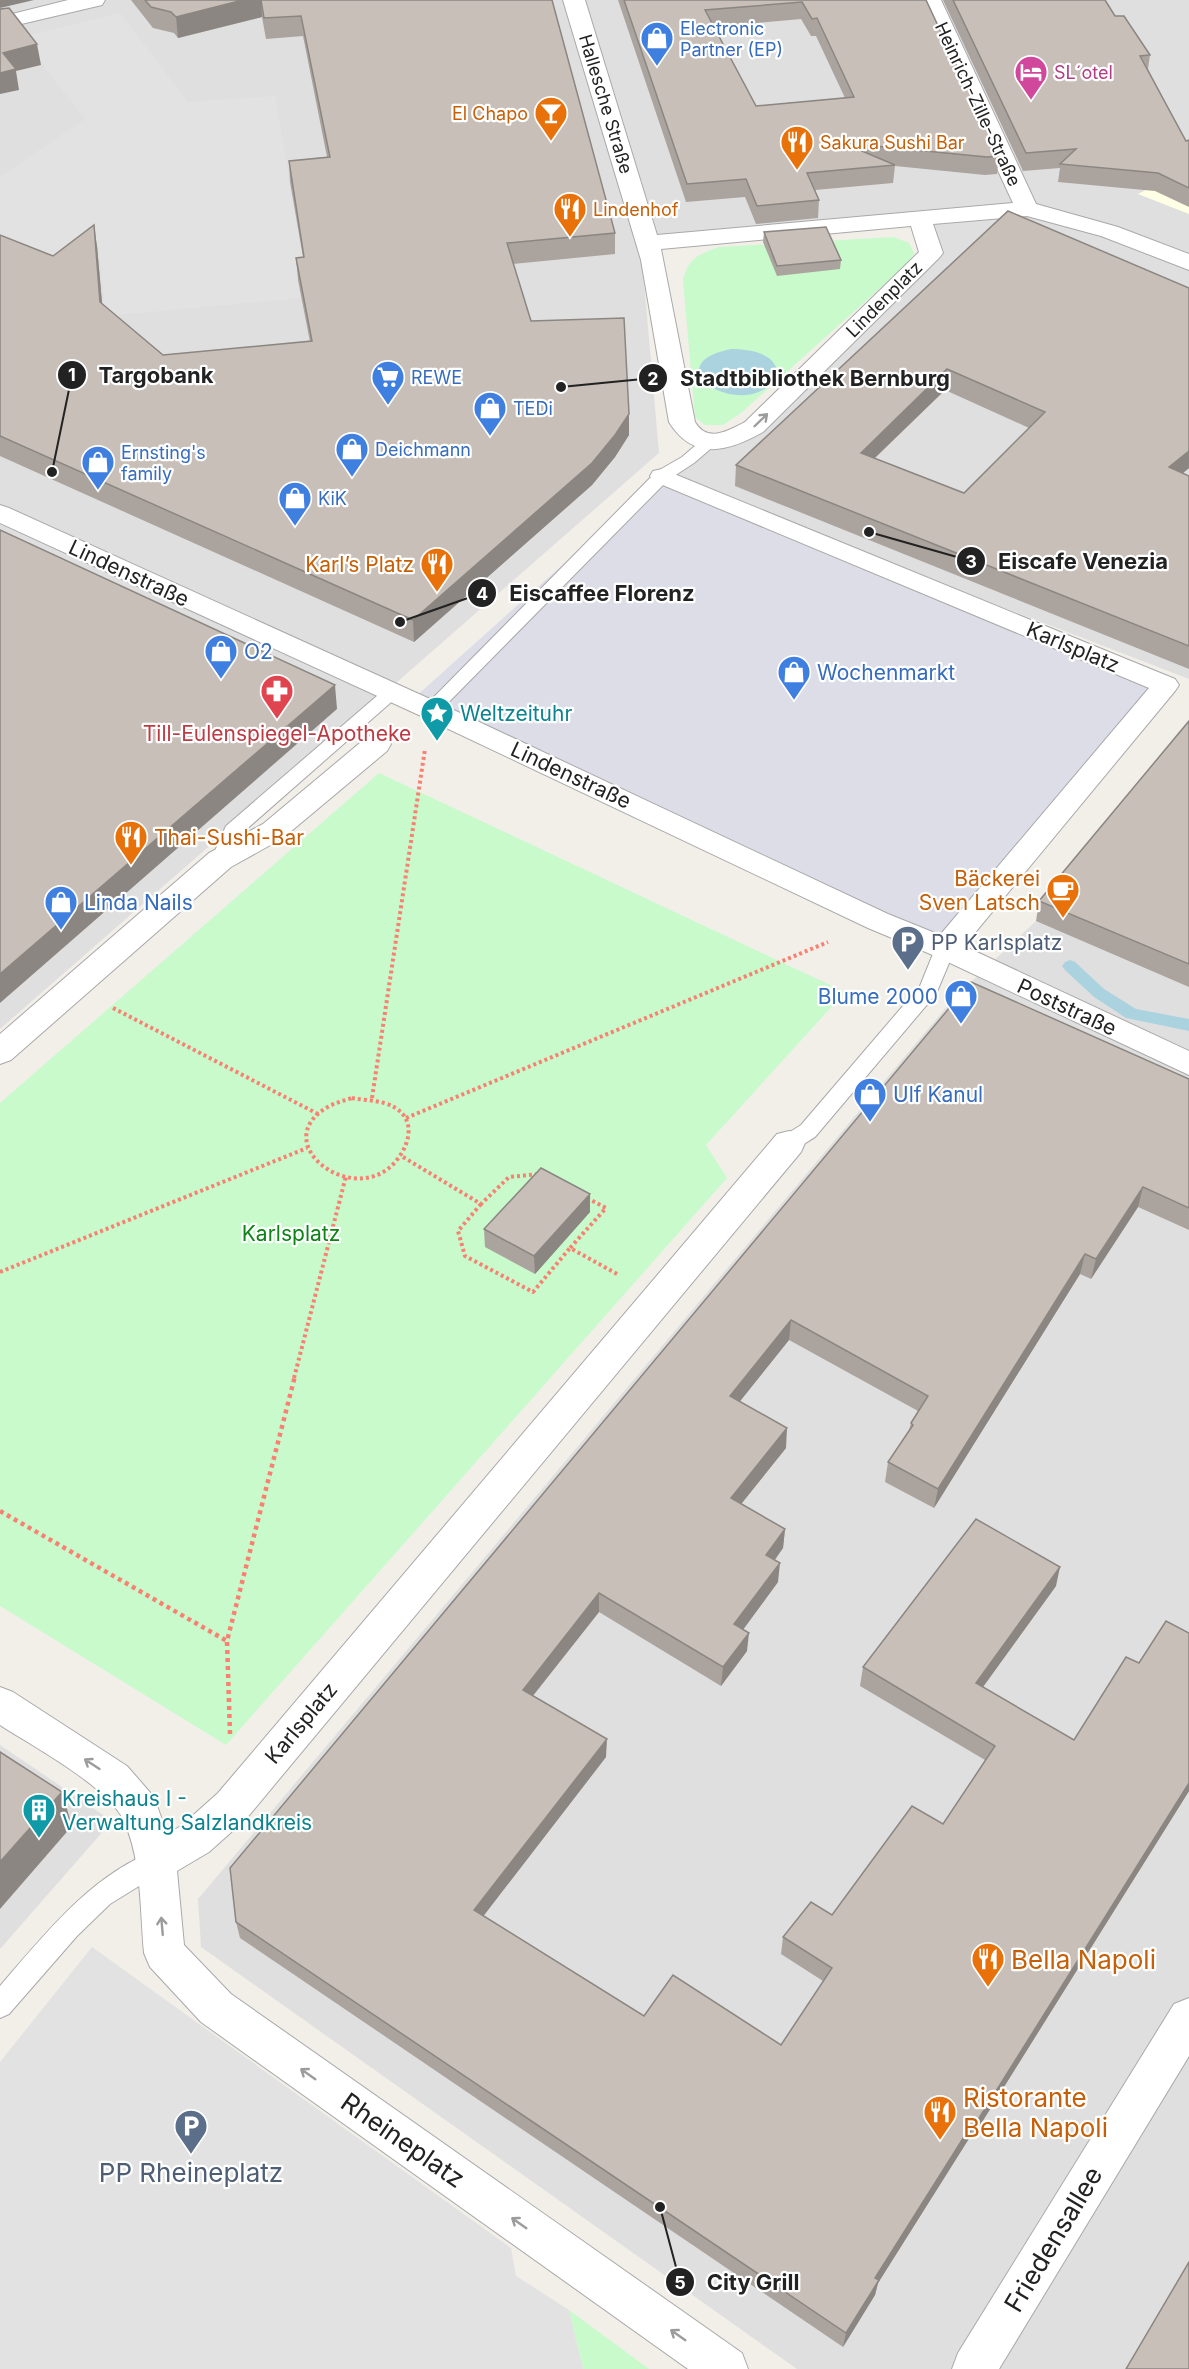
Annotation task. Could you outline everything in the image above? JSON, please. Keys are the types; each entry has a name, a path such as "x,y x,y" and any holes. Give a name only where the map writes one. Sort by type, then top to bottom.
{"street":[{"path":"0,23 94,0"},
{"name":"Hallesche Straße","path":"574,0 647,243"},
{"name":"Heinrich-Zille-Straße","path":"930,0 1026,209"},
{"path":"709,442 690,435 682,422 647,243 1026,209 1073,218 1125,236 1189,263"},
{"name":"Lindenplatz","path":"709,442 735,438 754,427 931,253 920,219"},
{"name":"Karlsplatz","path":"662,476 1166,686 945,949"},
{"name":"Lindenstraße","path":"0,513 431,710 878,921 945,949"},
{"path":"0,1052 220,860 273,831 377,744"},
{"name":"Poststraße","path":"945,949 1189,1064"},
{"name":"Karlsplatz","path":"156,1862 195,1839 232,1806 789,1143"},
{"path":"0,1704 113,1778 140,1810 156,1862"},
{"name":"Rheineplatz","path":"156,1862 164,1953 216,2008 726,2369"},
{"name":"Friedensallee","path":"974,2369 1189,2018"}],"lane":[{"path":"431,710 662,476 688,460 709,442"},
{"path":"220,860 233,831 391,693"},
{"path":"789,1143 808,1131 929,988 945,949"},
{"path":"0,2005 68,1927 101,1896 156,1862"}],"path":[{"path":"372,1098 431,710"},
{"path":"406,1118 878,921"},
{"path":"74,988 318,1114"},
{"path":"352,1098 372,1098 392,1105 406,1118 411,1137 403,1156 394,1165 372,1175 346,1176 328,1171 314,1161 307,1148 308,1131 318,1114 333,1103 352,1098"},
{"path":"0,1272 307,1148"},
{"path":"403,1156 481,1204"},
{"path":"548,1178 538,1173 509,1177 481,1204 458,1231 465,1256 533,1292 606,1208 577,1193"},
{"path":"232,1806 227,1641 346,1176"},
{"path":"570,1248 660,1296"},
{"path":"0,1511 227,1641"}],"shaded area":[{"path":"0,0 1189,0 1189,679 662,476 709,442 754,427 930,253 920,219 641,247 659,453 0,1029"},
{"path":"120,13 188,102 275,96 303,259 298,280 301,298 106,316 98,244 57,277 0,262 0,177 85,119 21,37"},
{"path":"1189,168 1189,214 1138,194"},
{"path":"662,476 1166,685 945,949 414,698"},
{"path":"1189,737 1189,2369 797,2369 201,1947 198,1899 954,998 1036,921"},
{"path":"0,1745 112,1821 0,1949"},
{"name":"PP Rheineplatz","path":"92,1947 511,2248 516,2276 569,2310 583,2369 0,2369 0,2062"}],"green space":[{"path":"894,237 909,243 914,253 909,262 741,413 723,425 705,425 695,417 683,280 688,266 695,258 719,247"},
{"name":"Karlsplatz","path":"379,773 845,992 706,1145 727,1178 226,1745 0,1606 0,1103"},
{"path":"569,2310 649,2369 583,2369"}],"water":[{"path":"731,349 762,354 773,362 778,377 763,390 745,395 727,393 711,387 701,378 700,367 709,357"}],"building":[{"path":"145,0 243,0 176,17 171,12 151,7"},
{"path":"261,0 552,0 615,233 507,243 531,321 624,318 629,414 592,463 413,620 0,436 0,235 53,256 94,225 100,302 163,355 312,341 296,258 304,257 289,161 330,157 301,16 264,18"},
{"path":"624,0 926,0 999,156 987,157 843,143 895,165 807,173 819,200 757,206 746,179 687,184","holes":["802,2 812,19 817,18 854,97 756,106 705,10"]},
{"path":"953,0 1105,0 1115,16 1124,16 1150,55 1140,56 1186,141 1189,140 1189,188 1158,173 1060,164 1076,149 1026,153"},
{"path":"9,8 37,44 3,53 16,69 0,73 0,9"},
{"path":"1008,211 1189,288 1189,451 1169,467 1189,476 1189,646 736,465","holes":["947,369 1045,412 964,493 861,453"]},
{"path":"826,227 841,260 777,266 764,232"},
{"path":"0,530 335,685 0,974"},
{"path":"1189,721 1189,964 1039,901"},
{"path":"971,982 1189,1079 1189,1208 1143,1187 1096,1259 1085,1254 938,1489 888,1462 913,1425 911,1423 928,1396 791,1320 730,1396 787,1428 731,1498 785,1529 766,1555 780,1563 734,1624 749,1633 723,1667 599,1593 523,1690 607,1739 474,1910 644,2016 673,1975 781,2045 832,1968 783,1937 811,1902 832,1915 912,1806 943,1824 995,1746 863,1667 976,1519 1060,1567 976,1683 1074,1740 1126,1657 1139,1663 1166,1621 1189,1633 1189,1783 976,2123 974,2121 875,2278 879,2280 846,2333 236,1922 230,1868"},
{"path":"541,1168 590,1194 534,1256 484,1229"},
{"path":"0,1752 62,1792 0,1862"},
{"path":"1189,2262 1189,2369 1126,2369"}],"waterway":[{"path":"1070,966 1099,993 1132,1014 1189,1025"}],"place":[{"name":"Electronic Partner (EP)","path":"657,67"},
{"name":"SL´otel","path":"1031,101"},
{"name":"El Chapo","path":"551,142"},
{"name":"Sakura Sushi Bar","path":"797,171"},
{"name":"Lindenhof","path":"570,238"},
{"name":"Stadtbibliothek Bernburg","path":"561,387"},
{"name":"REWE","path":"388,406"},
{"name":"TEDi","path":"490,437"},
{"name":"Targobank","path":"52,472"},
{"name":"Deichmann","path":"352,478"},
{"name":"Ernsting's family","path":"98,491"},
{"name":"KiK","path":"295,527"},
{"name":"Eiscafe Venezia","path":"869,532"},
{"name":"Karl’s Platz","path":"437,593"},
{"name":"Eiscaffee Florenz","path":"400,622"},
{"name":"O2","path":"221,680"},
{"name":"Wochenmarkt","path":"794,701"},
{"name":"Till-Eulenspiegel-Apotheke","path":"277,720"},
{"name":"Weltzeituhr","path":"437,742"},
{"name":"Thai-Sushi-Bar","path":"131,866"},
{"name":"Bäckerei Sven Latsch","path":"1063,919"},
{"name":"Linda Nails","path":"61,931"},
{"name":"PP Karlsplatz","path":"908,971"},
{"name":"Blume 2000","path":"961,1025"},
{"name":"Ulf Kanul","path":"870,1123"},
{"name":"Kreishaus I - Verwaltung Salzlandkreis","path":"39,1839"},
{"name":"Bella Napoli","path":"988,1988"},
{"name":"Ristorante Bella Napoli","path":"940,2141"},
{"name":"PP Rheineplatz","path":"191,2155"},
{"name":"City Grill","path":"660,2207"}]}
